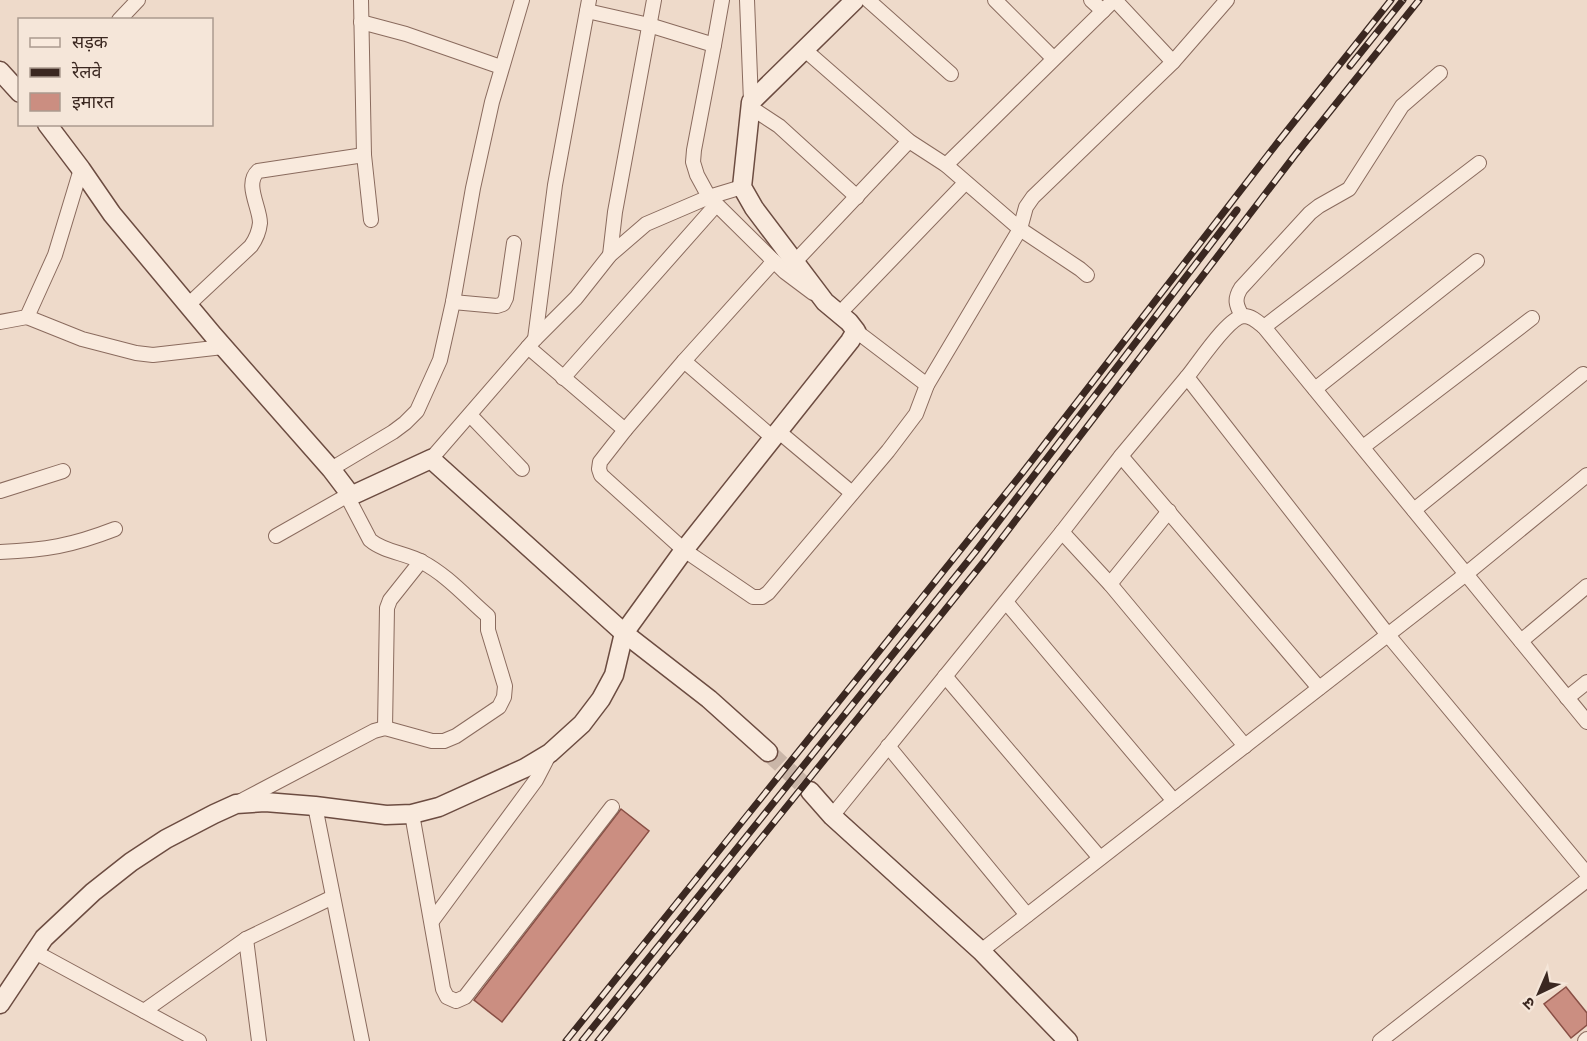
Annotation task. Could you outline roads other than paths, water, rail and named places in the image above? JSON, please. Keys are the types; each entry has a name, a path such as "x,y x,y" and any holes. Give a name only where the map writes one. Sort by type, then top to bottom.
{"street":[{"path":"121,18 138,0"},
{"path":"361,0 364,155 372,220"},
{"path":"331,469 393,432 417,411 440,360 453,302 473,188 501,67 522,0"},
{"path":"610,255 615,212 654,0"},
{"path":"722,0 693,162 697,175 713,201 774,261 790,267"},
{"path":"747,0 750,104 742,187 790,267 856,330 927,385"},
{"path":"750,104 855,0"},
{"path":"868,0 951,74"},
{"path":"995,0 1053,58"},
{"path":"1091,0 1103,10"},
{"path":"946,165 1053,58 1115,0 1173,62"},
{"path":"774,261 625,430 600,462 599,469 601,475 684,550 753,597 762,597 768,593 916,414 927,385 1020,229 1026,207 1032,197 1173,62 1227,0"},
{"path":"531,343 555,184 588,5 714,45"},
{"path":"361,22 406,34 501,67"},
{"path":"805,50 909,141 946,165 1020,229 1087,275"},
{"path":"1242,316 1235,297 1240,288 1310,213 1349,189 1402,106 1440,73"},
{"path":"2,78 18,91"},
{"path":"750,104 779,126 857,197"},
{"path":"0,1004 44,938 93,892 131,862 166,839 374,731 385,728 432,741 444,741 456,736 499,707 504,697 505,686 488,630 488,616 421,561 376,545 370,540 349,495 331,469 112,214 49,126"},
{"path":"790,267 909,141"},
{"path":"188,305 252,246 258,234 260,221 251,181 253,175 258,171 364,155"},
{"path":"1264,327 1479,163"},
{"path":"27,317 55,255 81,169"},
{"path":"839,314 965,183"},
{"path":"276,536 349,495 431,459 531,343 576,298 610,255 646,224 713,201 742,187"},
{"path":"564,378 713,201"},
{"path":"453,302 497,306 503,304 506,298 514,243"},
{"path":"1315,389 1477,261"},
{"path":"832,816 1224,329 1242,316 1251,317 1264,327 1587,722"},
{"path":"0,322 27,317 82,339 153,355 224,347"},
{"path":"1363,447 1532,318"},
{"path":"236,804 265,802 386,814 412,814 439,807 525,768 550,753 582,724 601,699 614,675 624,633 684,550 850,341 856,330"},
{"path":"531,343 564,378 625,430"},
{"path":"684,361 852,493"},
{"path":"1414,510 1583,374"},
{"path":"1187,377 1388,635 1587,874"},
{"path":"470,415 522,469"},
{"path":"1121,456 1319,688"},
{"path":"431,459 624,633 710,699 768,752"},
{"path":"0,491 63,471"},
{"path":"981,951 1466,574 1587,475"},
{"path":"1110,584 1169,511"},
{"path":"0,552 60,547 115,529"},
{"path":"1062,532 1110,584 1245,746"},
{"path":"385,728 387,608 390,600 421,561"},
{"path":"1521,641 1587,586"},
{"path":"1006,602 1174,801"},
{"path":"945,676 1100,858"},
{"path":"1567,698 1587,682"},
{"path":"888,746 1026,915"},
{"path":"432,921 537,780 550,753"},
{"path":"810,790 832,816 981,951 1068,1041"},
{"path":"315,806 362,1041"},
{"path":"412,814 443,989 447,997 456,1001 465,997 612,807"},
{"path":"1380,1041 1587,880"},
{"path":"144,1011 246,939 333,897"},
{"path":"246,939 259,1041"},
{"path":"35,952 199,1041"}],"tunnel":[{"path":"768,752 810,791"}],"railway":[{"path":"566,1041 1023,472 1278,142 1391,0"},
{"path":"1350,66 1403,0"},
{"path":"598,1041 986,559 1295,155 1419,0"},
{"path":"582,1041 976,551 1237,210"}]}
